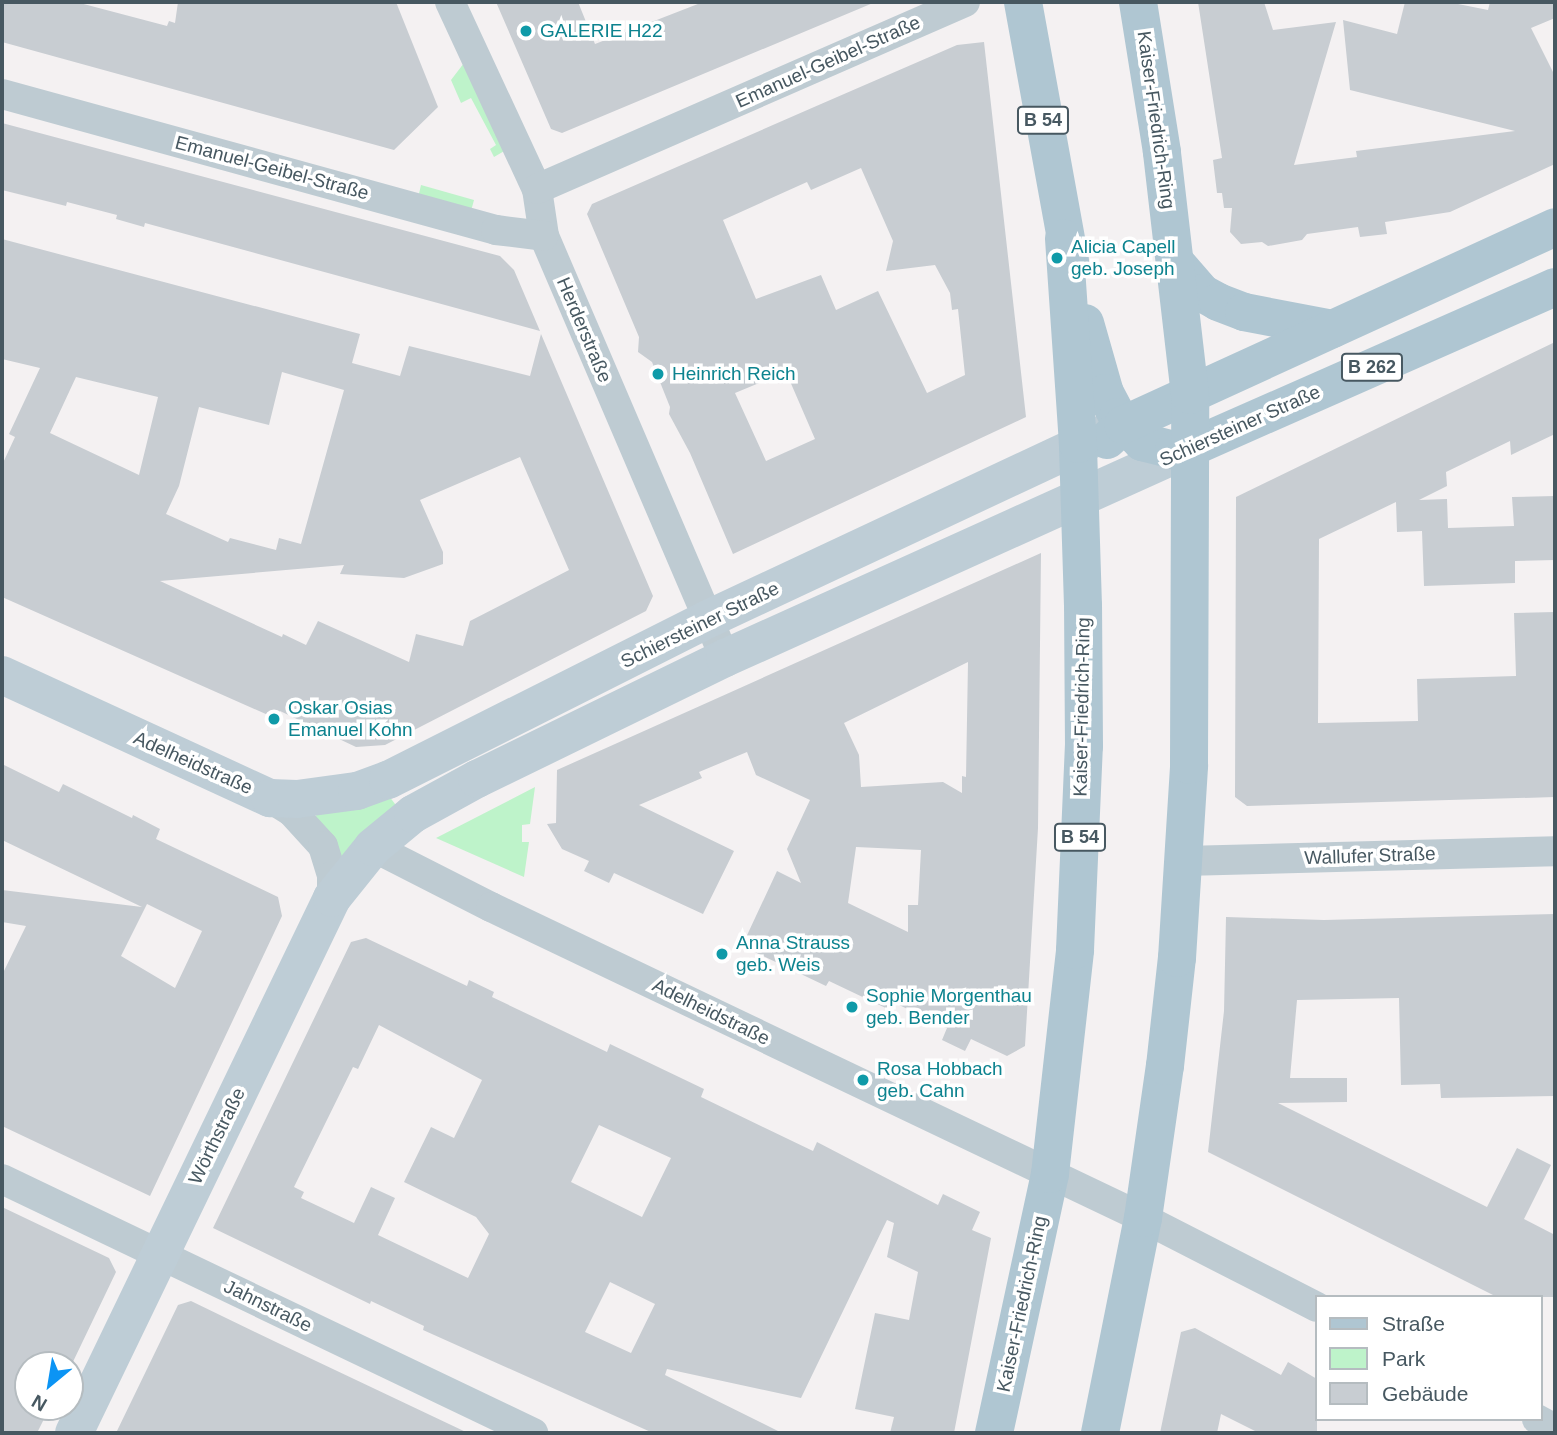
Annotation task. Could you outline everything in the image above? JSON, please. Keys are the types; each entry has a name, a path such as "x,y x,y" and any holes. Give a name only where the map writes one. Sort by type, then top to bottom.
{"main road":[{"name":"Kaiser-Friedrich-Ring","path":"1023,2 1064,238 1105,393 1123,425 1151,447 1174,450 1189,448"},
{"name":"Kaiser-Friedrich-Ring","path":"1100,1433 1143,1218 1167,1052 1184,860 1191,630 1190,395 1176,263 1138,2"},
{"name":"Schiersteiner Straße","path":"1080,498 1094,457 1123,425 1555,227"},
{"name":"Kaiser-Friedrich-Ring","path":"993,1433 1050,1174 1075,950 1084,746 1078,444 1064,238"},
{"path":"1176,263 1202,293 1218,302 1244,312 1332,329"},
{"name":"Schiersteiner Straße","path":"1189,448 1555,287"}],"street":[{"name":"Herderstraße","path":"450,2 537,189 544,236 725,658"},
{"name":"Emanuel-Geibel-Straße","path":"537,189 965,2"},
{"name":"Emanuel-Geibel-Straße","path":"2,93 496,230 544,236"},
{"name":"Schiersteiner Straße","path":"270,798 297,799 356,791 388,780 708,619 1123,425"},
{"name":"Schiersteiner Straße","path":"373,847 413,814 477,779 725,658 1189,448"},
{"name":"Adelheidstraße","path":"2,675 270,798 291,811 323,846 332,876 332,898"},
{"name":"Adelheidstraße","path":"373,847 1050,1174"},
{"name":"Wörthstraße","path":"74,1433 332,898 373,847"},
{"name":"Wallufer Straße","path":"1184,860 1555,851"},
{"path":"1050,1174 1316,1306"},
{"name":"Jahnstraße","path":"2,1179 533,1433"}],"green space":[{"path":"464,63 506,150 494,157 490,149 496,145 471,98 461,103 451,80"},
{"path":"421,185 474,200 471,211 418,198"},
{"path":"535,787 530,824 522,825 522,842 529,842 524,877 436,838"},
{"path":"386,792 401,812 341,861 315,817 318,813"}],"building":[{"path":"2,2 76,2 167,26 169,21 175,23 178,2 396,2 438,107 394,150 2,42"},
{"path":"496,2 578,2 595,44 703,2 873,3 562,133 551,129"},
{"path":"1198,2 1264,2 1273,30 1336,22 1294,165 1357,157 1356,151 1515,131 1350,90 1343,20 1397,34 1405,2 1448,2 1488,10 1490,2 1555,2 1555,18 1531,28 1555,76 1555,164 1450,212 1385,222 1387,234 1360,237 1358,227 1307,234 1302,240 1268,246 1262,242 1241,244 1230,232 1232,208 1224,208 1222,193 1217,193 1213,160 1222,158"},
{"path":"984,42 1026,417 733,554 690,453 669,414 670,407 652,362 638,352 639,337 587,214 592,204 957,45","holes":["861,168 893,241 886,271 935,265 950,293 952,310 958,309 965,375 927,393 878,291 836,310 821,275 756,299 723,220 807,182 811,190","786,372 815,439 766,461 735,393"]},
{"path":"2,123 500,256 514,270 540,331 145,223 144,227 116,219 117,215 2,190"},
{"path":"2,239 360,334 352,363 400,376 409,346 530,376 541,334 653,596 646,611 385,745 356,747 280,711 277,719 2,597 2,465 15,437 9,434 40,368 2,359","holes":["282,372 344,390 301,544 279,538 276,550 230,538 228,542 166,514 179,486 199,407 269,425","76,377 158,397 139,475 50,433","520,457 569,570 470,621 463,646 416,634 409,662 318,621 306,645 283,634 282,637 160,581 344,565 340,574 404,578 443,564 443,552 420,500"]},
{"path":"1555,342 1555,434 1511,455 1510,441 1446,472 1447,486 1419,500 1447,499 1448,528 1514,526 1512,497 1555,496 1555,560 1515,561 1515,583 1424,586 1422,531 1397,532 1396,502 1319,539 1318,723 1418,721 1417,679 1516,676 1514,613 1555,612 1555,797 1247,806 1235,797 1236,497"},
{"path":"1041,553 1038,828 1025,1046 1007,1056 971,1039 965,1051 942,1040 947,1028 895,1003 892,1011 829,981 826,986 742,946 777,871 801,883 787,849 810,800 756,775 747,752 699,772 702,778 639,805 734,851 703,914 614,873 609,883 584,871 589,861 562,849 547,824 556,823 557,770","holes":["968,662 966,777 962,776 962,793 943,782 861,787 859,755 844,723","856,847 921,850 918,905 908,905 908,932 848,903"]},
{"path":"2,764 59,792 63,784 132,818 133,815 160,829 156,839 278,897 282,916 150,1196 2,1126 2,975 26,926 2,922 2,890 142,907 2,840","holes":["147,904 202,931 175,988 121,956"]},
{"path":"1555,914 1555,1096 1441,1098 1440,1084 1401,1085 1399,998 1297,1000 1290,1078 1347,1078 1347,1102 1278,1103 1487,1207 1517,1148 1551,1165 1524,1219 1555,1235 1555,1297 1493,1295 1208,1152 1224,1011 1226,917 1324,920"},
{"path":"366,938 467,986 469,980 494,992 492,997 607,1052 610,1044 704,1089 701,1097 813,1151 817,1142 938,1205 943,1194 980,1212 972,1230 991,1238 954,1433 890,1433 894,1417 855,1409 875,1313 909,1320 918,1272 887,1257 894,1223 887,1220 801,1398 667,1369 665,1375 782,1433 653,1433 423,1330 424,1326 371,1301 370,1304 213,1228 351,942","holes":["379,1025 482,1080 454,1138 431,1127 404,1182 476,1217 489,1234 468,1278 378,1235 395,1198 371,1187 354,1223 301,1198 304,1192 294,1187 353,1067 358,1069","599,1125 671,1158 642,1217 571,1182","610,1282 655,1304 631,1353 585,1332"]},
{"path":"2,1207 109,1258 116,1272 78,1351 14,1351 14,1421 43,1421 37,1433 2,1433"},
{"path":"191,1301 468,1433 116,1433 178,1305"},
{"path":"1195,1328 1281,1375 1288,1362 1316,1378 1317,1433 1259,1433 1221,1414 1217,1433 1160,1433 1181,1332"}],"place":[{"name":"GALERIE H22","path":"526,31"},
{"name":"Alicia Capell geb. Joseph","path":"1057,258"},
{"name":"Heinrich Reich","path":"658,374"},
{"name":"Oskar Osias Emanuel Kohn","path":"274,719"},
{"name":"Anna Strauss geb. Weis","path":"722,954"},
{"name":"Sophie Morgenthau geb. Bender","path":"852,1007"},
{"name":"Rosa Hobbach geb. Cahn","path":"863,1080"}]}
